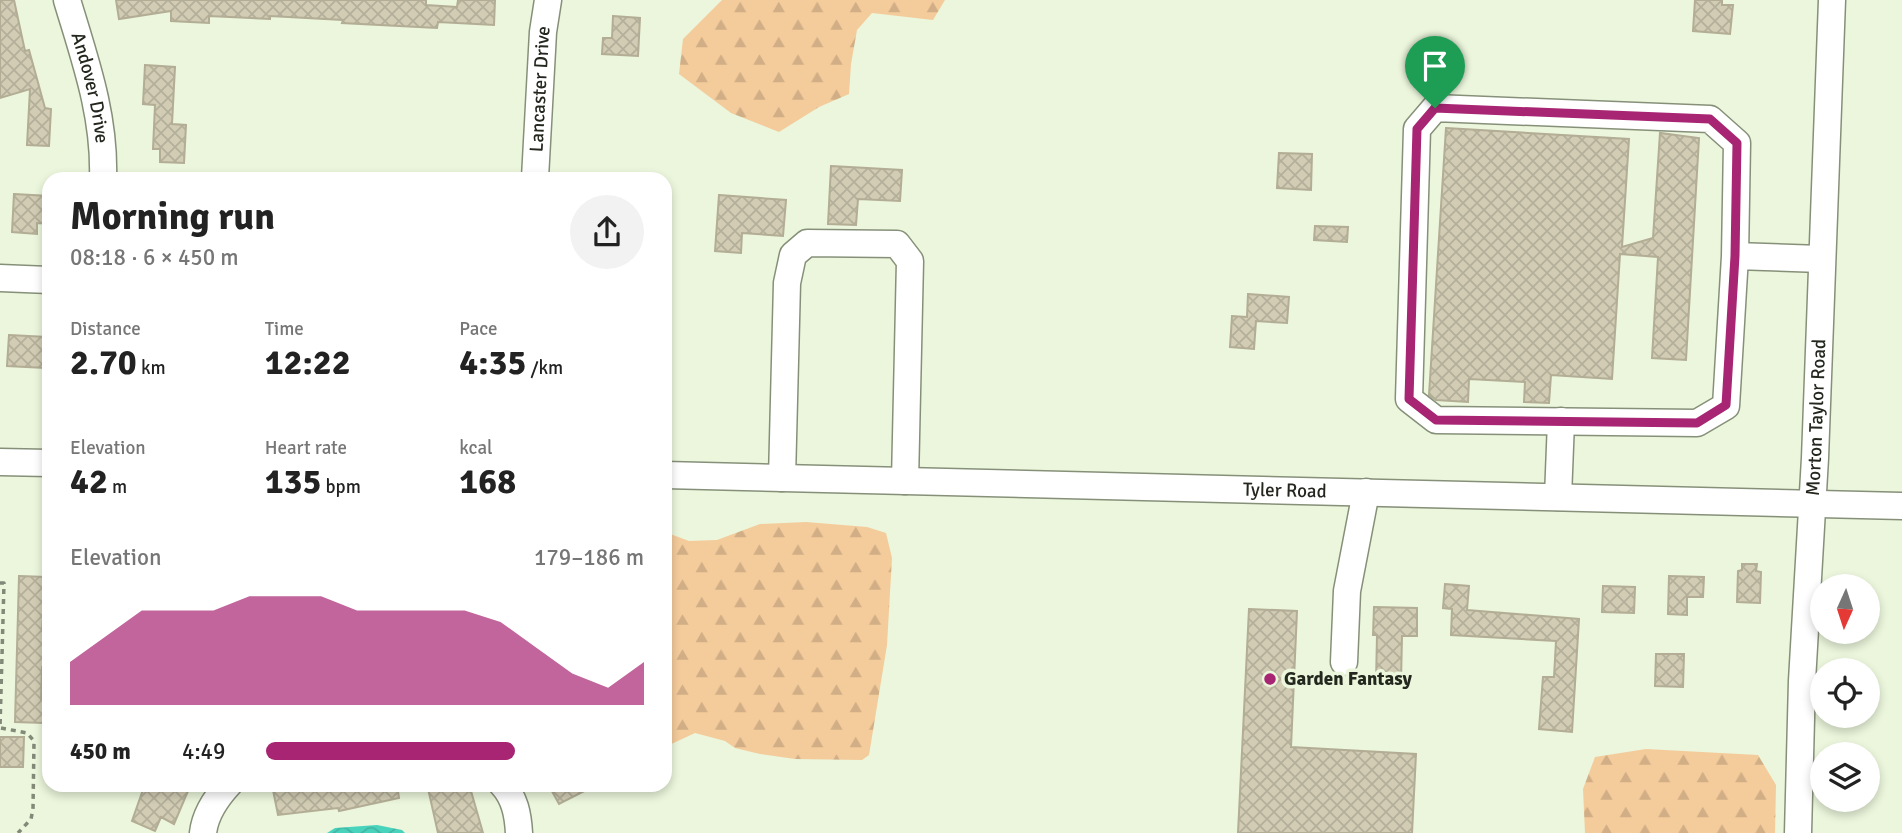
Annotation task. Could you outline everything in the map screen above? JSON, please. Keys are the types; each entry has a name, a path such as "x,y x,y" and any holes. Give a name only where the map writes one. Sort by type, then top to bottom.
{"street":[{"name":"Andover Drive","path":"67,0 102,127 103,172"},
{"name":"Lancaster Drive","path":"535,172 543,32 548,0"},
{"name":"Morton Taylor Road","path":"1798,833 1802,681 1812,503 1832,0"},
{"path":"1435,108 1710,119 1737,143 1735,256 1726,405 1697,423 1436,420 1409,399 1417,129 1435,108"},
{"path":"782,478 787,283 793,255 807,243 897,244 910,261 905,481"},
{"path":"1735,256 1821,259"},
{"path":"0,278 42,280"},
{"path":"1558,497 1561,421"},
{"path":"0,462 42,463"},
{"name":"Tyler Road","path":"672,475 1902,506"},
{"path":"1343,662 1347,591 1366,492"},
{"path":"203,833 204,825 222,792"},
{"path":"509,792 518,813 519,833"}],"path":[{"path":"0,583 4,583 1,728 27,733 34,741 33,809 31,819 18,833"}],"green space":[{"path":"722,0 945,0 933,20 872,13 857,30 849,94 819,107 779,132 731,113 679,74 683,39"},
{"path":"806,522 867,527 886,533 892,558 887,645 869,755 862,760 795,759 760,754 695,733 672,744 672,535 689,541 717,540 760,524"},
{"path":"1646,749 1758,755 1776,785 1775,833 1585,833 1583,789 1595,757"}],"water":[{"path":"377,825 405,833 327,833 335,828"}],"building":[{"path":"0,0 14,0 25,51 29,50 45,108 51,109 49,146 27,145 30,89 0,98"},
{"path":"116,0 426,0 426,5 457,7 458,0 495,0 494,25 438,22 437,28 270,16 270,19 209,16 209,23 171,21 171,11 119,19"},
{"path":"1695,0 1722,0 1722,5 1733,5 1730,34 1693,31"},
{"path":"613,16 640,18 638,56 602,54 603,38 612,38"},
{"path":"145,65 175,67 172,124 186,125 184,163 160,162 160,149 153,149 155,105 143,104"},
{"path":"1446,128 1629,139 1622,247 1653,238 1660,133 1699,138 1686,360 1652,358 1658,257 1620,254 1612,379 1551,375 1549,403 1524,402 1525,382 1469,379 1468,402 1436,400 1429,395"},
{"path":"1279,153 1312,154 1311,190 1277,188"},
{"path":"831,166 902,170 900,201 858,199 856,225 828,224"},
{"path":"14,194 42,196 42,223 37,223 37,234 12,232"},
{"path":"719,195 786,200 783,236 742,233 741,253 715,251"},
{"path":"1315,226 1348,227 1347,242 1314,240"},
{"path":"1248,294 1289,297 1287,323 1256,321 1254,349 1230,347 1232,316 1247,317"},
{"path":"9,335 42,337 42,368 7,366"},
{"path":"1742,564 1757,564 1756,571 1761,572 1760,603 1737,602 1738,571 1742,570"},
{"path":"19,576 42,577 42,723 15,722"},
{"path":"1669,576 1704,577 1703,597 1687,597 1687,615 1668,614"},
{"path":"1445,584 1469,586 1467,610 1579,619 1572,732 1539,729 1543,677 1554,677 1556,641 1451,635 1452,609 1443,608"},
{"path":"1603,586 1635,587 1634,613 1602,612"},
{"path":"1374,607 1417,608 1417,636 1402,636 1401,682 1376,682 1377,635 1373,635"},
{"name":"Garden Fantasy","path":"1249,609 1297,611 1291,747 1416,754 1412,833 1238,833"},
{"path":"1656,654 1684,654 1683,687 1655,686"},
{"path":"0,737 24,737 23,767 0,767"},
{"path":"142,792 188,792 174,824 161,817 155,831 132,821"},
{"path":"273,792 398,792 399,798 339,811 338,808 278,815"},
{"path":"429,792 471,792 483,833 438,833"},
{"path":"552,792 582,792 559,804"}],"place":[{"name":"Garden Fantasy","path":"1270,679"}],"route":[{"path":"1435,108 1710,119 1737,143 1735,256 1726,405 1697,423 1436,420 1409,399 1417,129 1435,108"}]}
